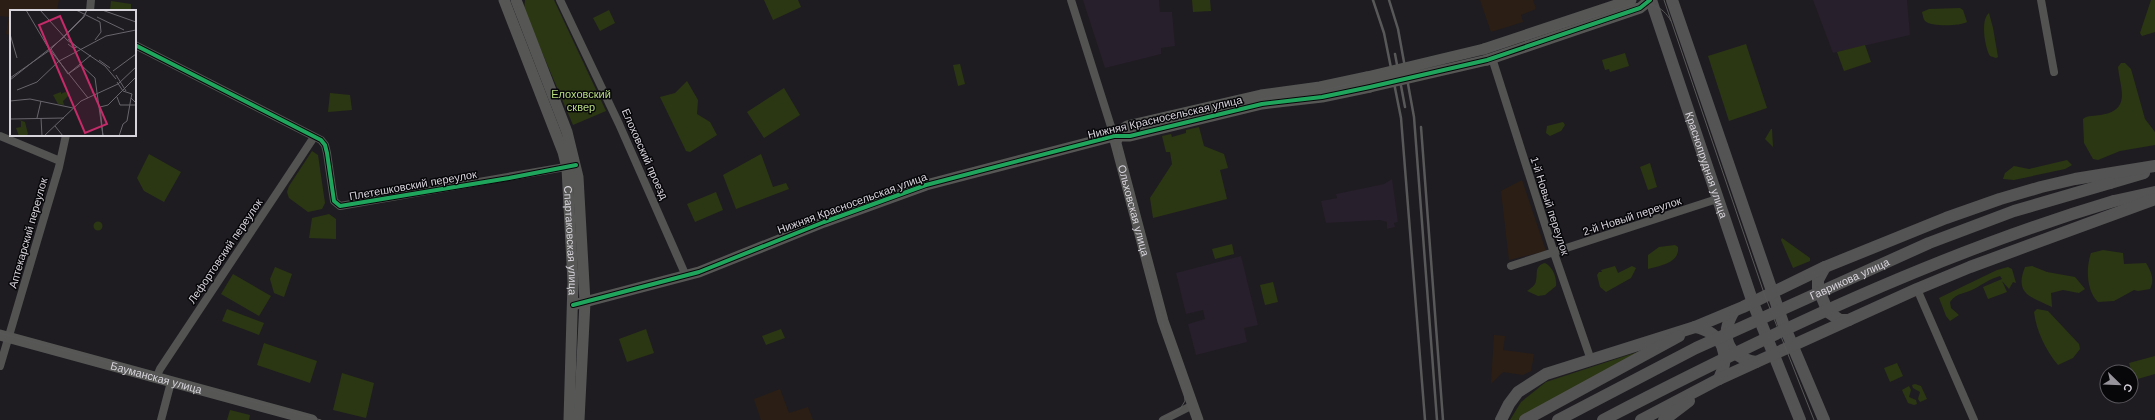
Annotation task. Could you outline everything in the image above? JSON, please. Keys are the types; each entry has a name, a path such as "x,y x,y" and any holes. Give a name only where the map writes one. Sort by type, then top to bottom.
{"main road":[{"name":"Краснопрудная улица","path":"1650,0 1762,330 1800,420"},
{"name":"Краснопрудная улица","path":"1672,0 1784,323 1824,420"},
{"path":"1501,420 1509,404 1518,392 1530,382 1546,374 1693,328 1753,303 1825,267 2000,199 2075,178 2155,166"},
{"name":"Гаврикова улица","path":"1558,420 1696,348 1929,242 2014,211 2155,170"},
{"name":"Гаврикова улица","path":"1603,420 1706,367 1934,263 2052,219 2114,201 2155,192"},
{"path":"1641,420 1662,415 1716,381 1917,289 1970,267 2155,199"},
{"path":"1825,267 1818,280 1818,288 1828,312 1840,320 1849,320"},
{"path":"1798,280 1805,282 1814,289 1825,314 1825,321 1817,334"},
{"path":"1734,311 1726,327 1728,344 1737,356 1756,362"},
{"path":"1525,420 1661,347 1693,328 1713,335 1723,347 1725,361 1716,381"}],"street":[{"path":"90,10 91,0"},
{"name":"Спартаковская улица","path":"504,0 563,152 571,166"},
{"name":"Спартаковская улица","path":"516,0 566,132 571,166 579,304 579,420"},
{"name":"Елоховский проезд","path":"560,0 619,124 686,276"},
{"name":"Ольховская улица","path":"1071,0 1114,136 1163,321 1198,420"},
{"name":"Нижняя Красносельская улица","path":"1488,56 1631,0"},
{"name":"Нижняя Красносельская улица","path":"579,304 686,276 871,204 926,185 1114,136 1130,136 1262,104 1322,97 1369,82 1488,56 1640,8 1650,0"},
{"path":"2041,0 2054,72"},
{"path":"136,45 317,139"},
{"name":"1-й Новый переулок","path":"1488,56 1590,360"},
{"path":"0,136 60,161"},
{"name":"Аптекарский переулок","path":"0,366 4,336 60,161 66,136"},
{"name":"Плетешковский переулок","path":"317,139 325,145 334,201 340,206 498,180 571,166"},
{"name":"Лефортовский переулок","path":"156,378 160,369 317,139"},
{"name":"2-й Новый переулок","path":"1511,266 1717,199"},
{"path":"1917,289 1974,420"},
{"name":"Спартаковская улица","path":"569,420 579,304"},
{"name":"Бауманская улица","path":"4,336 312,420"},
{"path":"161,420 171,382"},
{"path":"1163,420 1193,405"}],"shaded area":[{"path":"0,0 59,0 57,10 10,10 10,35 6,34 9,17 0,16"},
{"path":"1083,0 1159,0 1160,12 1172,12 1175,46 1161,48 1161,54 1105,68"},
{"path":"1480,0 1533,0 1536,9 1521,15 1523,22 1491,32"},
{"path":"1813,0 1907,0 1910,35 1833,53"},
{"path":"1392,179 1398,222 1394,223 1395,227 1387,229 1387,222 1380,220 1326,223 1321,201 1337,198 1336,194 1384,184"},
{"path":"1522,180 1546,251 1509,260 1501,191"},
{"path":"1241,256 1258,325 1244,328 1247,342 1196,355 1188,324 1205,319 1203,310 1186,314 1176,273"},
{"path":"1494,335 1505,336 1503,350 1534,354 1531,371 1523,375 1503,372 1491,384"},
{"path":"780,389 789,413 808,407 813,420 761,420 754,399"}],"green space":[{"name":"Елоховский сквер","path":"525,0 554,0 606,111 573,125 524,10"},
{"path":"764,0 798,0 801,7 773,20"},
{"path":"1192,0 1210,0 1211,11 1193,12"},
{"path":"2151,0 2155,0 2155,32 2142,36 2140,33"},
{"path":"111,1 131,4 131,10 110,10"},
{"path":"1960,8 1963,10 1967,22 1952,25 1928,23 1924,20 1922,12 1929,9"},
{"path":"609,10 615,23 600,31 593,18"},
{"path":"1989,13 1998,57 1996,58 1990,56 1985,41 1984,28 1986,17"},
{"path":"1746,44 1767,108 1729,121 1708,56"},
{"path":"1865,45 1871,62 1844,71 1837,52"},
{"path":"1625,53 1629,66 1610,72 1609,69 1605,70 1602,60"},
{"path":"2121,63 2125,63 2131,69 2145,119 2155,132 2155,145 2120,151 2098,160 2093,159 2084,143 2083,119 2089,116 2111,112 2121,103 2122,90 2118,67"},
{"path":"960,64 965,84 958,86 953,65"},
{"path":"687,81 698,100 697,114 710,122 717,135 690,152 686,151 660,97 675,93"},
{"path":"784,88 800,115 764,138 747,112"},
{"path":"330,93 350,95 352,110 328,112"},
{"path":"1563,122 1565,125 1561,131 1550,136 1546,133 1547,126"},
{"path":"1199,127 1204,146 1224,154 1228,168 1220,170 1227,199 1153,218 1150,198 1172,164 1170,152 1166,152 1162,136 1171,134 1172,137 1186,133 1186,130"},
{"path":"1772,129 1773,147 1765,139"},
{"path":"312,151 318,155 325,203 322,209 308,212 289,198 287,192 289,186"},
{"path":"149,154 181,172 164,202 144,191 137,178"},
{"path":"761,154 773,187 786,183 789,189 736,209 723,175"},
{"path":"2067,160 2072,165 2065,169 2014,180 2003,179 2005,173 2014,166 2029,169"},
{"path":"1650,163 1657,187 1648,190 1640,167"},
{"path":"716,192 723,210 695,222 687,204"},
{"path":"329,214 336,219 336,239 309,238 312,218"},
{"path":"96,222 100,222 102,226 100,230 96,230 94,228 94,224"},
{"path":"1782,238 1810,258 1810,261 1793,268 1781,240"},
{"path":"1232,244 1234,254 1215,259 1212,249"},
{"path":"1675,245 1678,247 1676,257 1668,263 1648,269 1648,255 1659,247"},
{"path":"2103,250 2123,253 2124,264 2146,263 2152,276 2150,289 2138,291 2134,290 2114,301 2098,302 2089,285 2088,265 2091,253"},
{"path":"1545,263 1554,273 1556,286 1545,295 1538,296 1527,291 1533,287 1535,283 1539,266"},
{"path":"1615,266 1618,273 1632,266 1636,268 1631,278 1606,292 1600,287 1597,275 1599,272 1602,272 1601,270"},
{"path":"2032,266 2047,272 2075,277 2085,289 2079,293 2063,290 2051,293 2052,307 2031,297 2023,289 2022,276 2025,267"},
{"path":"275,267 292,274 284,297 274,293 270,279"},
{"path":"2008,267 2012,269 2016,283 2013,282 2009,289 2002,281 2007,292 1988,299 1983,287 2002,279 2000,276 1971,291 1955,296 1950,302 1951,308 1959,315 1950,321 1946,316 1939,298 1997,270"},
{"path":"233,274 271,296 259,316 221,294"},
{"path":"1273,282 1278,302 1265,305 1260,285"},
{"path":"227,309 264,323 259,335 222,321"},
{"path":"2037,309 2048,311 2079,344 2080,349 2073,358 2058,365 2042,340 2035,319 2034,312"},
{"path":"646,329 654,353 627,362 619,339"},
{"path":"781,329 785,338 766,345 762,336"},
{"path":"264,343 317,361 310,383 257,365"},
{"path":"1659,345 1518,420 1510,420 1521,402 1546,382"},
{"path":"2155,356 2155,374 2139,379 2139,364 2129,363"},
{"path":"1897,363 1903,376 1890,382 1884,368"},
{"path":"342,373 374,383 366,418 333,410"},
{"path":"1915,384 1921,386 1927,399 1920,402 1918,399 1920,392 1913,388 1912,385"},
{"path":"1909,386 1911,390 1909,397 1916,400 1917,404 1914,405 1908,403 1902,390"},
{"path":"230,410 250,415 249,420 227,420"}],"tram line":[{"path":"1664,0 1765,296 1814,420"},
{"path":"1159,420 1180,409 1185,401 1184,387 1165,333 1118,158 1121,143 1129,133 1138,128 1261,99 1320,91 1485,53 1633,4 1650,4 1655,6 1664,11 1671,21"},
{"path":"0,333 321,420"}],"railway":[{"path":"1373,0 1384,33 1401,118 1425,420"},
{"path":"1389,0 1398,29 1414,117 1437,420"},
{"path":"1395,54 1405,107"},
{"path":"1421,127 1443,420"}],"cycle path":[{"path":"573,305 699,272 824,222 926,185 1114,136 1130,136 1262,104 1322,97 1487,60 1640,8 1650,0"},
{"path":"136,46 321,140 325,145 327,153 334,201 340,206 509,178 576,165"}]}
